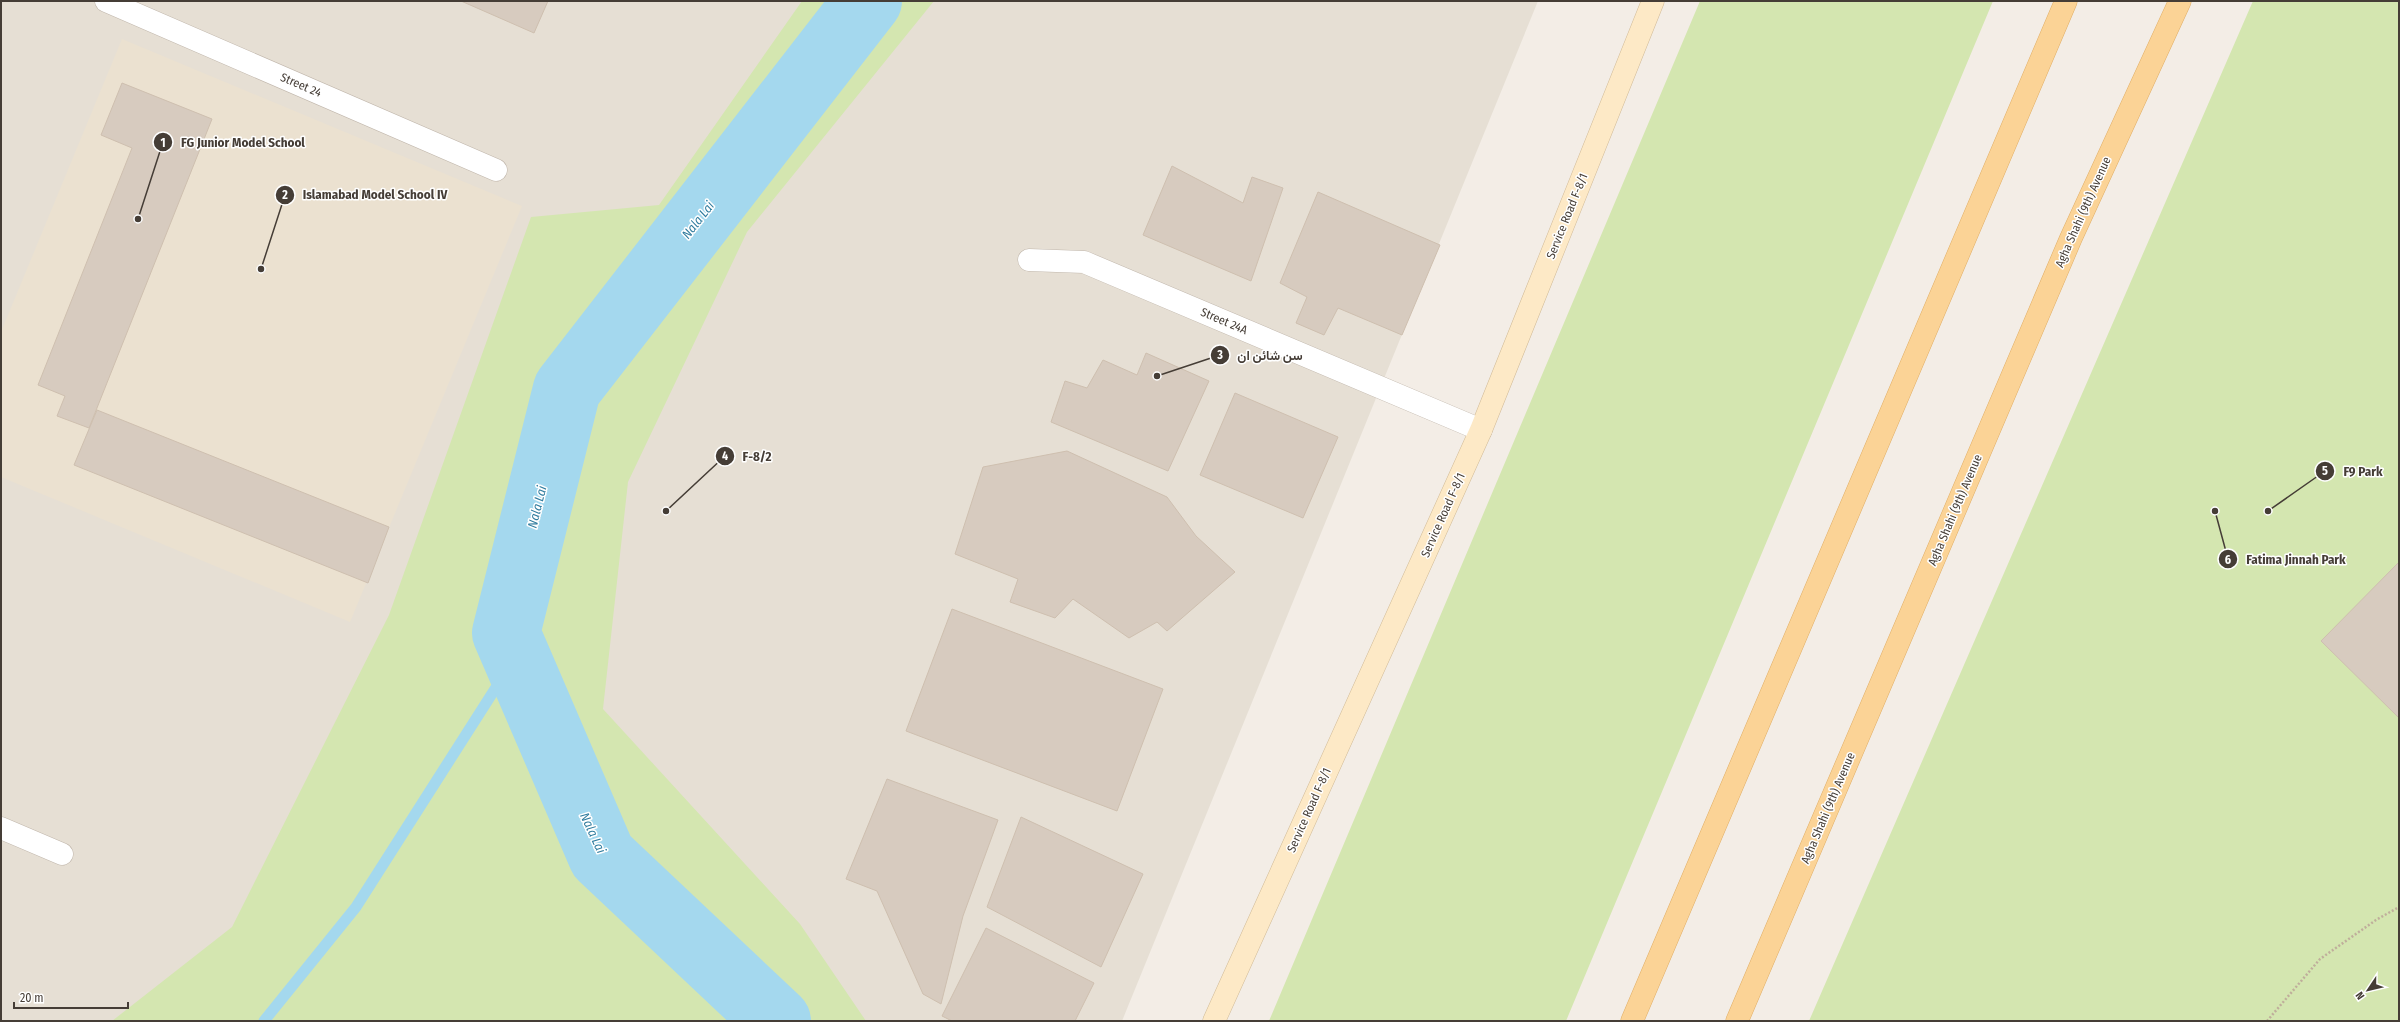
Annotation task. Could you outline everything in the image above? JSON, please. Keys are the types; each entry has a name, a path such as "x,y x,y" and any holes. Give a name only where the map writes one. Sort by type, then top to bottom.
{"main road":[{"path":"1632,1021 2066,1"},
{"name":"Agha Shahi (9th) Avenue","path":"1737,1021 2071,238 2180,1"}],"street":[{"name":"Street 24","path":"106,1 496,170"},
{"name":"Service Road F-8/1","path":"1214,1021 1481,430 1653,1"},
{"name":"Street 24Α","path":"1029,260 1084,262 1481,430"},
{"path":"1,828 62,854"}],"path":[{"path":"2267,1021 2320,959 2376,920 2399,907"}],"shaded area":[{"path":"1,1 1538,1 1122,1021 1,1021"},
{"path":"122,39 522,206 350,622 1,477 1,332"}],"green space":[{"path":"802,1 934,1 747,232 628,482 603,709 800,924 866,1021 112,1021 232,927 389,615 531,217 659,205"},
{"path":"1700,1 1993,1 1566,1021 1269,1021"},
{"path":"2253,1 2399,1 2399,1021 1809,1021"}],"building":[{"path":"461,1 548,1 534,33"},
{"path":"122,83 212,119 89,428 57,416 65,396 38,385 132,148 101,135"},
{"path":"1172,166 1243,203 1252,177 1283,188 1251,281 1143,235"},
{"path":"1318,192 1440,245 1402,335 1338,308 1324,335 1296,323 1307,297 1280,283"},
{"path":"1146,353 1209,381 1168,471 1051,422 1065,381 1087,388 1103,360 1137,375"},
{"path":"1235,393 1338,437 1303,518 1200,475"},
{"path":"97,410 389,527 368,583 74,465"},
{"path":"1067,451 1167,497 1196,536 1235,572 1167,631 1157,622 1129,638 1073,599 1055,618 1010,602 1018,579 955,554 983,467"},
{"path":"2399,562 2399,718 2321,641"},
{"path":"952,609 1163,689 1117,811 906,731"},
{"path":"887,779 998,820 963,916 941,1004 923,994 877,891 846,879"},
{"path":"1021,817 1143,874 1101,967 987,907"},
{"path":"986,928 1094,983 1075,1021 952,1021 942,1016"}],"waterway":[{"name":"Nala Lai","path":"777,1021 602,856 506,633 567,389 868,1"},
{"path":"264,1021 356,907 516,656"}],"place":[{"name":"FG Junior Model School","path":"138,219"},
{"name":"Islamabad Model School IV","path":"261,269"},
{"name":"سن شائن ان","path":"1157,376"},
{"name":"F-8/2","path":"666,511"},
{"name":"Fatima Jinnah Park","path":"2215,511"},
{"name":"F9 Park","path":"2268,511"}]}
